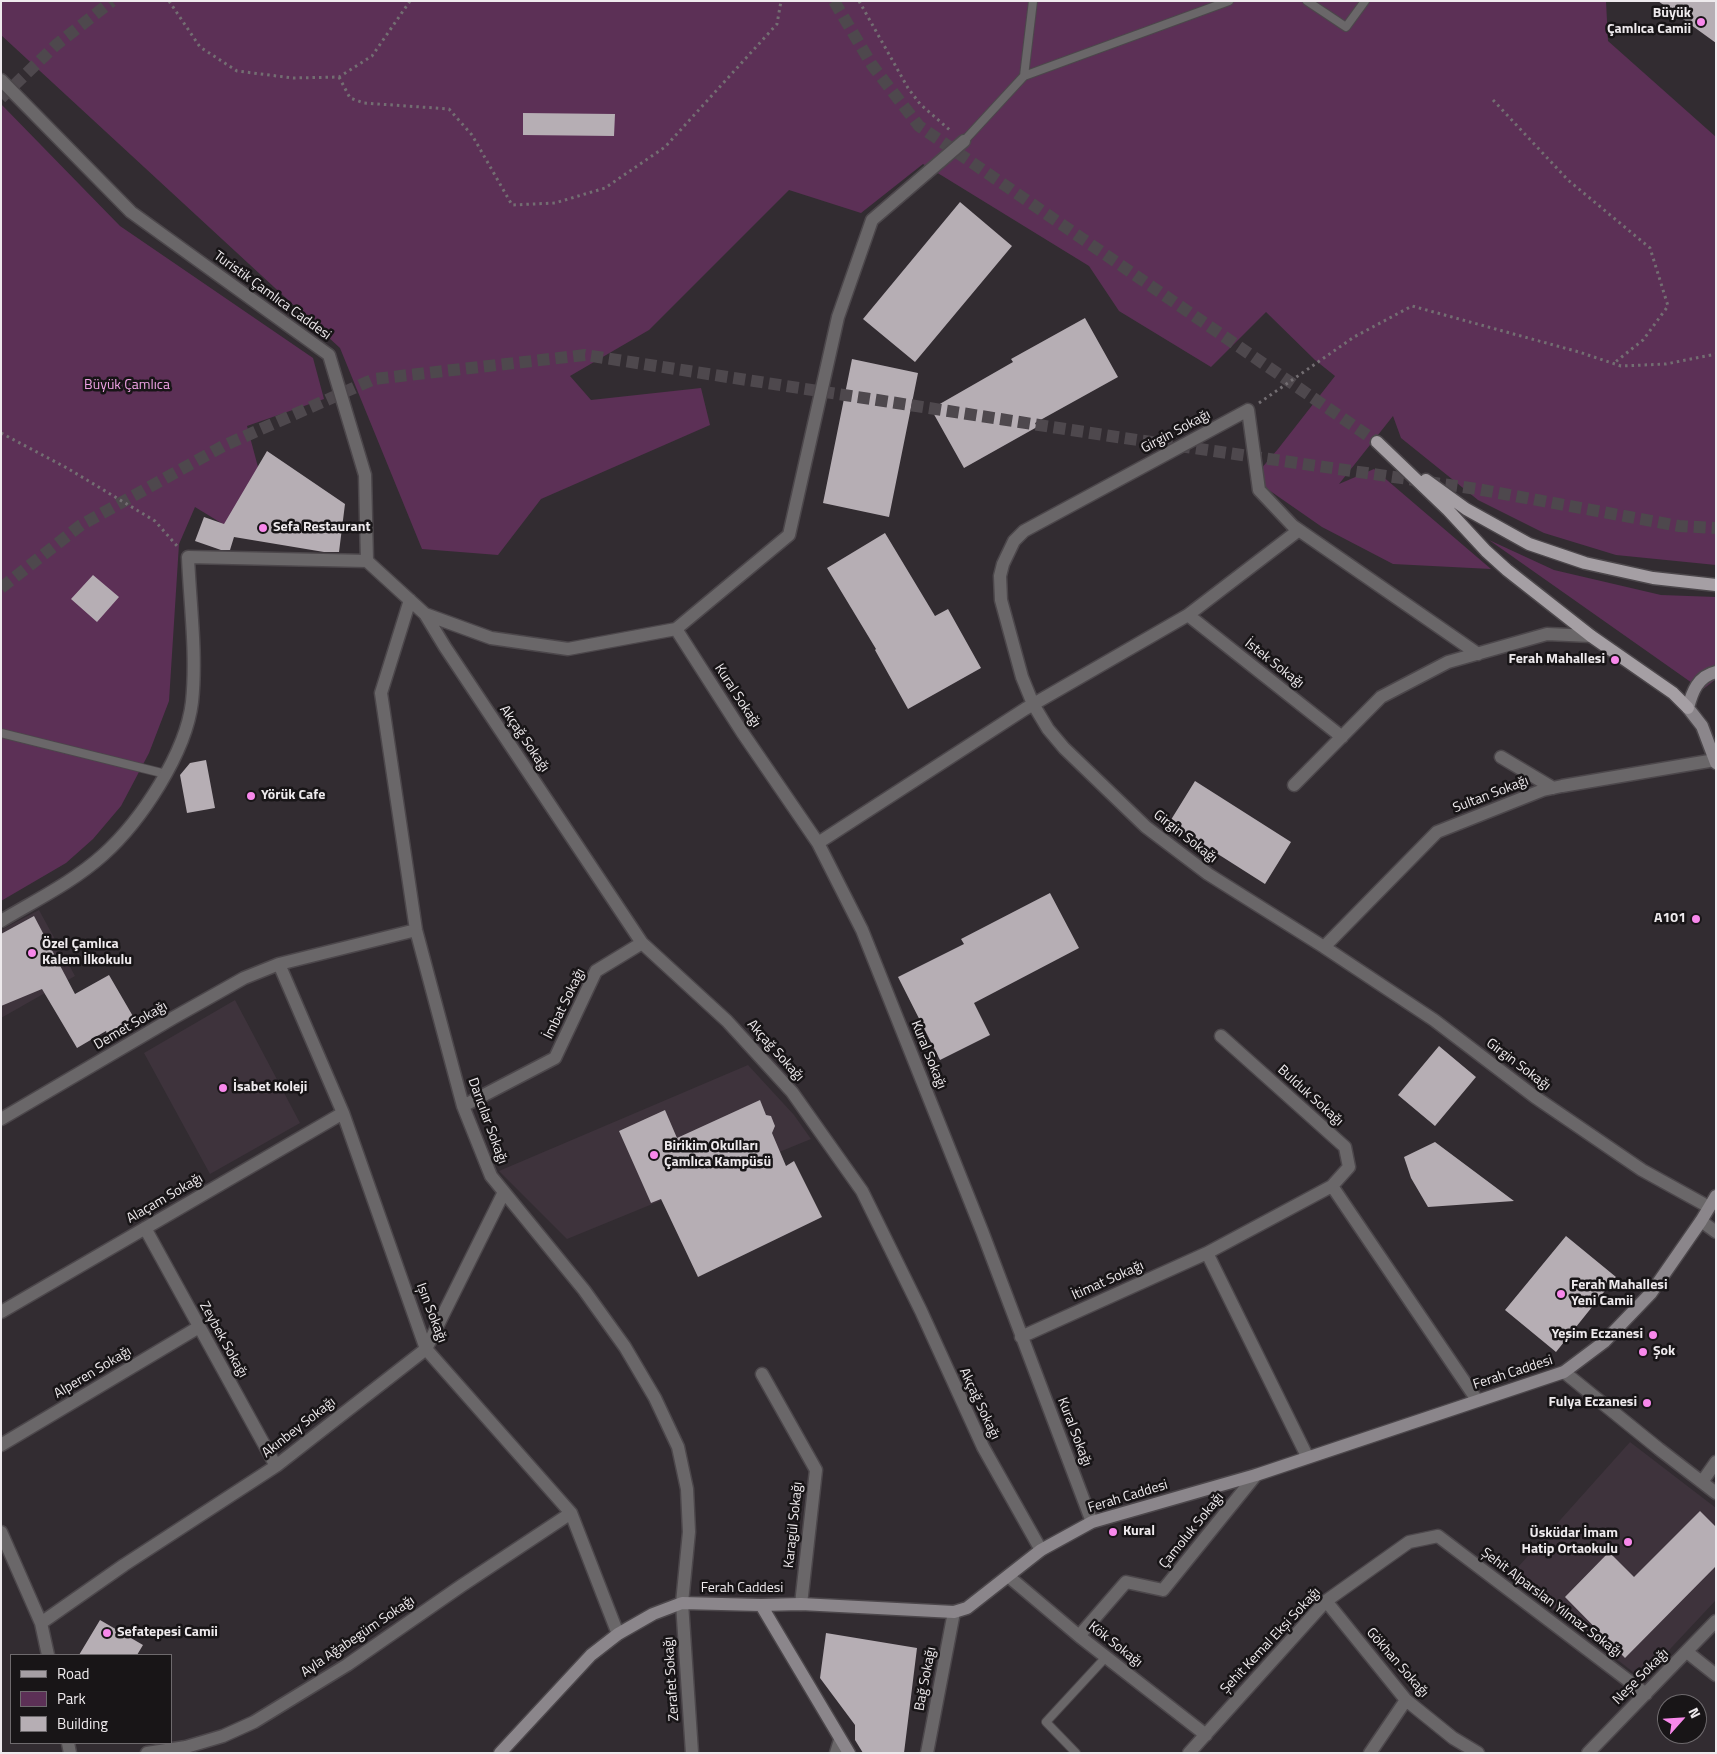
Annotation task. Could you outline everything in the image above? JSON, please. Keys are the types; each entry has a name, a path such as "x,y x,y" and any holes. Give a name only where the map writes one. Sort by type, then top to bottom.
{"main road":[{"path":"1688,708 1673,694 1591,636 1507,570 1377,442 1466,509 1529,544 1585,563 1653,578 1716,585"}],"street":[{"name":"Turistik Çamlıca Caddesi","path":"1,80 131,212 329,355 365,475 367,561"},
{"path":"1,921 77,876 104,854 146,806 166,774 182,738 192,703 193,657 188,557 367,561 425,614 491,638 568,649 676,629 789,535 838,317 872,220 964,141"},
{"path":"1248,410 1259,490 1293,526 1478,654"},
{"name":"Girgin Sokağı","path":"1248,410 1024,531 1014,541 1002,570 1001,600 1022,677 1033,704 1048,729 1064,748 1146,827 1208,874 1324,947 1434,1020 1543,1103 1642,1170 1713,1202"},
{"path":"818,843 1033,704 1188,615 1299,530"},
{"name":"Darıcılar Sokağı","path":"410,600 381,693 416,930 463,1106 491,1176 584,1290 625,1347 654,1398 678,1447 687,1489 689,1532 682,1603"},
{"name":"Akçağ Sokağı","path":"425,614 642,943 727,1021 792,1092 862,1191 921,1311 982,1447 1040,1550"},
{"name":"İstek Sokağı","path":"1188,615 1342,737"},
{"name":"Kural Sokağı","path":"676,629 757,755 818,843 862,930 982,1231 1092,1522"},
{"path":"1294,785 1381,697 1448,662 1547,634 1591,636"},
{"path":"1715,761 1702,726 1688,708 1694,687 1711,673 1716,672"},
{"path":"1501,757 1552,788"},
{"name":"Sultan Sokağı","path":"1324,947 1437,832 1552,788 1715,761"},
{"name":"Demet Sokağı","path":"1,1119 244,978 279,964 416,930"},
{"name":"İmbat Sokağı","path":"463,1106 555,1058 596,971 642,943"},
{"name":"Işın Sokağı","path":"279,964 343,1113 426,1349 571,1513 618,1634"},
{"name":"Bulduk Sokağı","path":"1221,1036 1346,1147 1349,1166 1332,1186"},
{"name":"Alaçam Sokağı","path":"1,1312 343,1113"},
{"path":"1332,1186 1477,1400"},
{"name":"İtimat Sokağı","path":"1021,1337 1207,1253 1332,1186"},
{"name":"Akınbey Sokağı","path":"41,1623 124,1565 276,1466 426,1349 504,1192"},
{"name":"Ferah Caddesi","path":"500,1753 591,1655 618,1634 653,1614 682,1603 801,1604 954,1612 967,1608 1040,1550 1092,1522 1256,1474 1564,1372 1604,1342 1650,1293 1713,1202"},
{"path":"1701,1221 1716,1232"},
{"name":"Zeybek Sokağı","path":"145,1228 276,1466"},
{"path":"1207,1253 1307,1456"},
{"name":"Alperen Sokağı","path":"1,1446 199,1327"},
{"path":"1564,1372 1716,1493"},
{"name":"Karagül Sokağı","path":"762,1374 816,1470 801,1604"},
{"path":"1702,1482 1716,1462"},
{"name":"Çamoluk Sokağı","path":"1079,1636 1126,1582 1164,1590 1256,1474"},
{"name":"Ayla Ağabegüm Sokağı","path":"147,1753 186,1747 223,1736 254,1722 347,1665 571,1513"},
{"path":"1,1532 41,1623 48,1654"},
{"name":"Şehit Kemal Ekşi Sokağı","path":"1189,1753 1326,1601 1409,1542 1438,1536"},
{"name":"Şehit Alparslan Yılmaz Sokağı","path":"1438,1536 1646,1694"},
{"name":"Kök Sokağı","path":"1008,1576 1079,1636 1206,1735"},
{"name":"Gökhan Sokağı","path":"1326,1601 1406,1700 1453,1738 1478,1753"},
{"name":"Zerafet Sokağı","path":"682,1603 692,1753"},
{"path":"761,1605 838,1746 849,1753"},
{"name":"Bağ Sokağı","path":"927,1753 954,1612"},
{"name":"Neşe Sokağı","path":"1588,1753 1716,1621"},
{"path":"1687,1652 1716,1675"},
{"path":"1370,1753 1406,1700"}],"lane":[{"path":"1024,76 1032,1"},
{"path":"964,141 1024,76 1229,1"},
{"path":"1307,1 1346,27 1365,1"},
{"path":"1,733 166,774"},
{"path":"1076,1753 1046,1722 1106,1657"}],"path":[{"path":"169,1 200,47 236,71 293,78 339,77 372,56 410,1"},
{"path":"339,77 350,98 364,102 449,109 472,134 512,206 555,203 605,188 665,147 777,24 781,1"},
{"path":"859,1 908,88 934,118 964,141"},
{"path":"1493,100 1568,180 1650,248 1668,306 1643,340 1614,364"},
{"path":"1248,410 1354,337 1412,306 1579,352 1621,366 1666,364 1716,354"},
{"path":"1,433 67,468 155,521 188,557"}],"shaded area":[{"name":"Özel Çamlıca Kalem İlkokulu","path":"39,910 75,976 1,1018 1,930"},
{"name":"İsabet Koleji","path":"235,1000 300,1123 210,1174 144,1053"},
{"name":"Birikim Okulları Çamlıca Kampüsü","path":"748,1065 794,1115 811,1139 567,1239 499,1171"},
{"name":"Üsküdar İmam Hatip Ortaokulu","path":"1630,1442 1716,1508 1716,1600 1642,1679 1510,1576"}],"green space":[{"path":"1,1 1606,1 1608,41 1716,137 1716,565 1616,555 1544,533 1478,500 1401,438 1393,416 1339,484 1374,469 1491,569 1393,564 1322,527 1263,486 1260,470 1335,376 1315,360 1266,312 1211,367 1119,311 1089,266 923,164 861,213 789,190 649,330 570,376 591,400 701,388 710,425 541,499 498,555 422,549 340,348 1,35"},
{"name":"Büyük Çamlıca","path":"1,104 120,226 313,358 324,399 247,426 258,467 231,529 195,507 179,544 169,701 149,753 121,806 93,839 66,863 1,901"},
{"path":"1489,540 1554,570 1661,595 1716,597 1716,679 1702,690"}],"building":[{"name":"Büyük Çamlıca Camii","path":"1658,1 1716,1 1716,43"},
{"path":"523,113 615,114 614,136 523,135"},
{"path":"960,202 1012,246 915,362 863,319"},
{"path":"1085,318 1118,377 1035,423 1037,427 964,468 931,409 1013,362 1011,359"},
{"path":"852,359 918,373 889,517 823,503"},
{"path":"267,451 345,504 339,552 324,552 234,537 230,550 221,550 195,541 204,517 224,524"},
{"path":"885,533 935,616 948,609 981,668 908,709 876,649 827,568"},
{"path":"93,575 119,597 97,622 71,599"},
{"path":"206,760 215,808 187,813 180,775 190,763"},
{"path":"1195,781 1291,842 1265,884 1169,823"},
{"path":"1050,893 1079,948 974,1003 990,1035 940,1060 898,977 964,944 961,939"},
{"path":"34,916 75,994 109,975 134,1018 107,1034 106,1031 77,1048 42,989 1,1006 1,934"},
{"path":"1439,1046 1476,1077 1435,1126 1398,1095"},
{"path":"760,1100 766,1115 771,1116 775,1126 772,1133 786,1166 794,1161 822,1217 698,1277 661,1199 651,1203 619,1131 665,1110 677,1138"},
{"path":"1435,1142 1514,1201 1428,1207 1411,1178 1404,1157"},
{"name":"Ferah Mahallesi Yeni Camii","path":"1566,1236 1616,1277 1556,1352 1505,1310"},
{"path":"1700,1511 1716,1527 1716,1566 1625,1658 1565,1597 1609,1552 1634,1577"},
{"name":"Sefatepesi Camii","path":"100,1620 143,1645 138,1654 80,1654"},
{"path":"826,1633 917,1648 904,1753 863,1753 855,1740 855,1725 820,1678"}],"tunnel":[{"path":"1,98 56,45 112,1"},
{"path":"834,1 872,65 919,126 1377,442"},
{"path":"1,588 81,525 223,446 374,379 585,355 1117,437 1477,489 1679,526 1716,528"}],"place":[{"name":"Büyük Çamlıca Camii","path":"1701,22"},
{"name":"Sefa Restaurant","path":"263,528"},
{"name":"Ferah Mahallesi","path":"1615,660"},
{"name":"Yörük Cafe","path":"251,796"},
{"name":"A101","path":"1696,919"},
{"name":"Özel Çamlıca Kalem İlkokulu","path":"32,953"},
{"name":"İsabet Koleji","path":"223,1088"},
{"name":"Birikim Okulları Çamlıca Kampüsü","path":"654,1155"},
{"name":"Ferah Mahallesi Yeni Camii","path":"1561,1294"},
{"name":"Yeşim Eczanesi","path":"1653,1335"},
{"name":"Şok","path":"1643,1352"},
{"name":"Fulya Eczanesi","path":"1647,1403"},
{"name":"Kural","path":"1113,1532"},
{"name":"Üsküdar İmam Hatip Ortaokulu","path":"1628,1542"},
{"name":"Sefatepesi Camii","path":"107,1633"}]}
